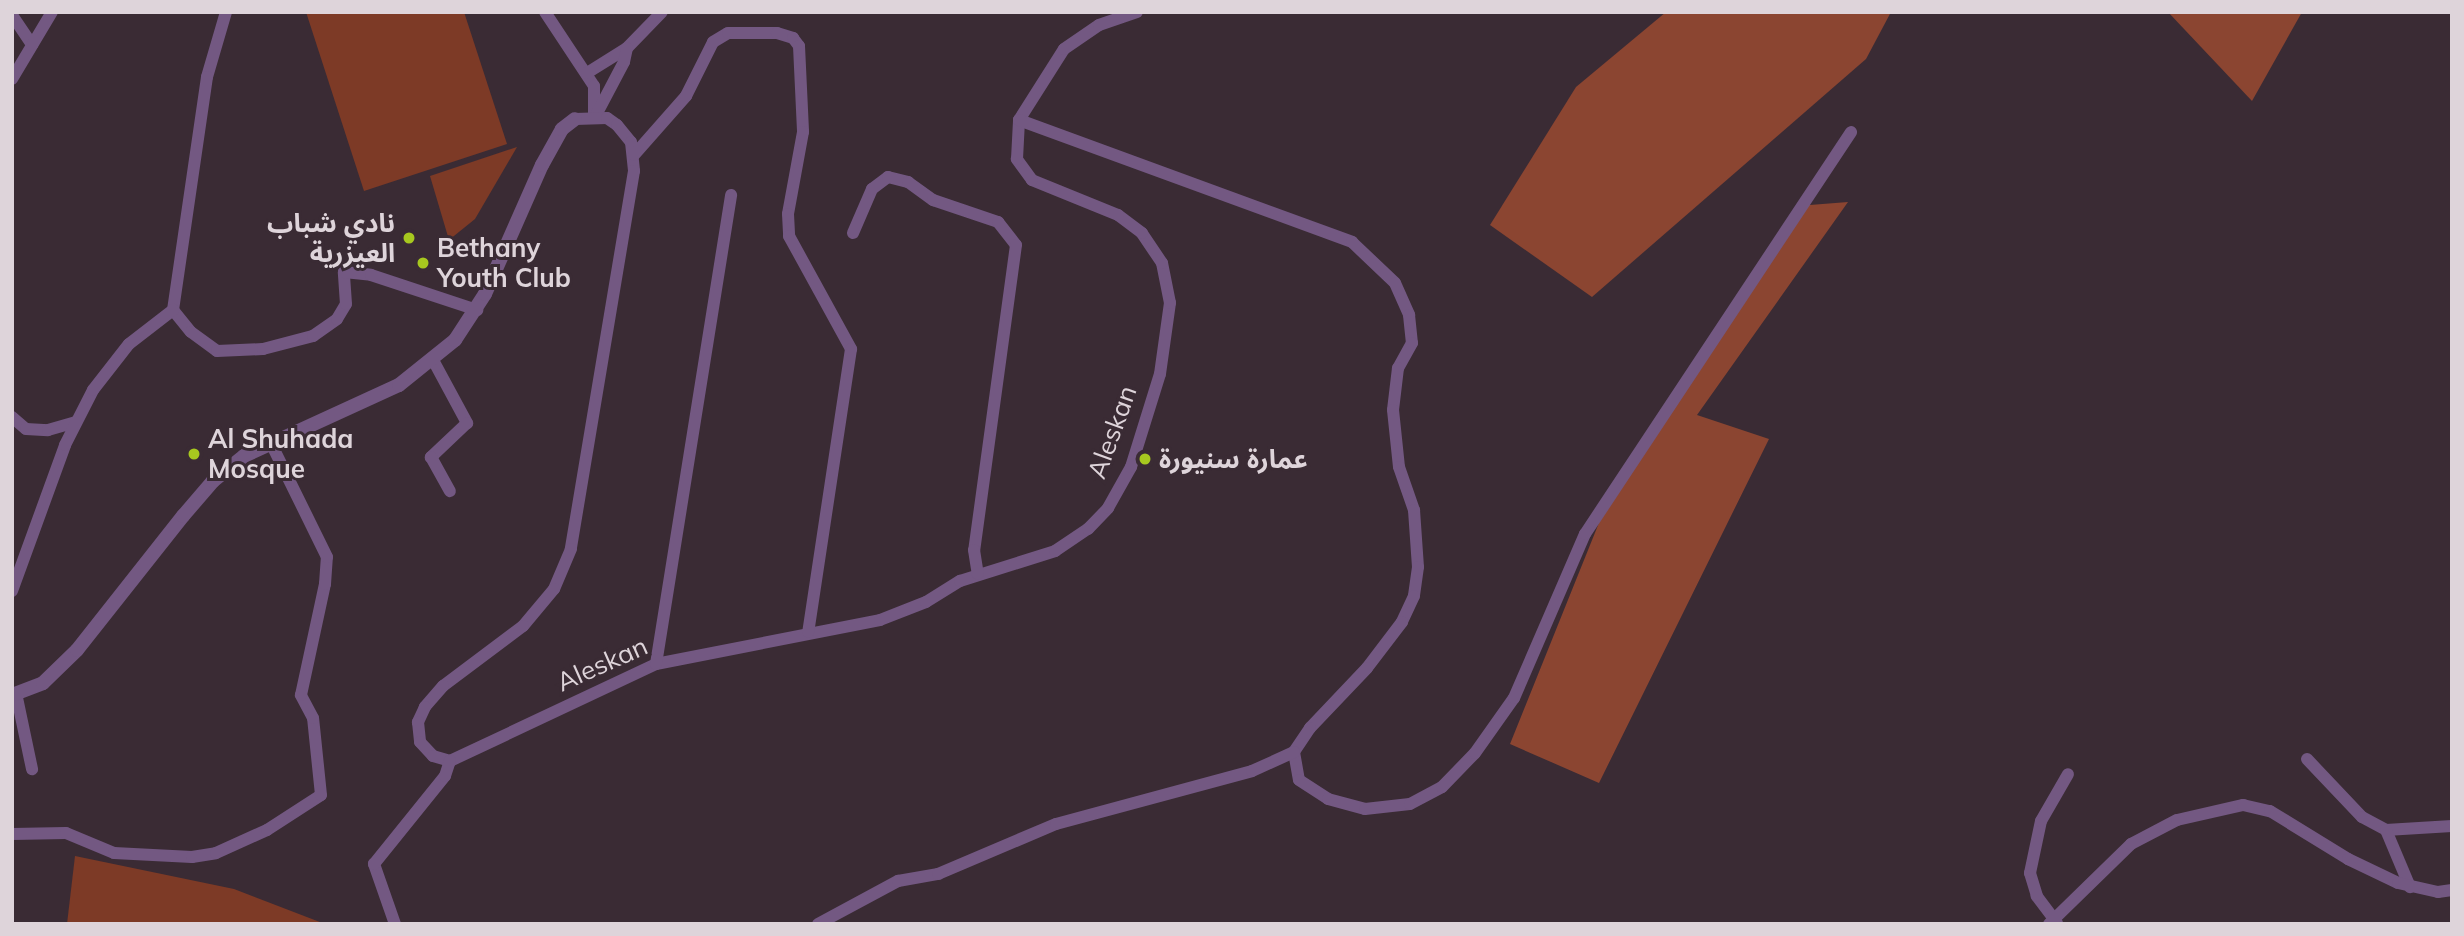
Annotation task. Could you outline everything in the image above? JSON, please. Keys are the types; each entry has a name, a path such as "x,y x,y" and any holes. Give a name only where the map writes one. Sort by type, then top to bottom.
{"street":[{"path":"12,79 52,12"},
{"path":"12,591 76,422 93,390 129,344 173,310 207,77 226,12"},
{"path":"545,12 594,86 594,118"},
{"path":"587,73 626,48 663,12"},
{"path":"818,924 898,881 938,874 1056,824 1252,771 1294,752 1381,650 1402,622 1414,596 1419,567 1414,510 1399,467 1393,410 1398,368 1412,343 1409,315 1395,283 1352,243 1019,120 1064,50 1099,25 1137,12"},
{"path":"12,15 32,45"},
{"path":"634,155 686,96 713,42 728,33 777,33 793,38 799,46 803,132 788,214 789,236 851,349 808,632"},
{"path":"594,118 624,62 626,48"},
{"path":"32,769 14,694 43,683 77,650 214,481 244,456 399,385 455,340 477,310 542,165 562,129 575,119 594,118 617,125 631,142 634,155 571,549 554,589 523,626 443,686 425,707 418,722 420,742 433,756 450,761 445,776 374,864 395,924"},
{"name":"Aleskan","path":"450,761 656,664 808,632 880,620 978,574 1055,551 1088,529 1108,508 1131,467 1160,373 1170,303 1162,263 1142,233 1118,215 1032,180 1017,159 1019,120"},
{"path":"1294,752 1299,780 1328,799 1365,809 1410,804 1442,787 1475,752 1514,698 1585,534 1851,132"},
{"path":"853,233 872,189 888,177 908,182 933,200 998,222 1016,245 974,550 978,574"},
{"path":"656,664 731,195"},
{"path":"173,310 191,332 217,351 263,349 313,336 337,319 346,304 344,272 371,275 477,310"},
{"path":"433,360 467,423 431,457 450,491"},
{"path":"12,417 26,429 48,430 76,422"},
{"path":"12,834 66,834 114,853 192,857 216,853 267,830 321,795 313,718 301,695 325,584 327,557 271,443"},
{"path":"2307,759 2362,817 2386,830 2452,826"},
{"path":"2068,774 2041,821 2031,873 2037,896 2054,922 2131,845 2177,820 2243,805 2270,811 2348,859 2410,887 2452,890"},
{"path":"2386,830 2410,887"}],"shaded area":[{"path":"306,12 464,12 507,144 364,191"},
{"path":"1666,12 1891,12 1866,59 1592,297 1490,225 1576,87"},
{"path":"2168,12 2302,12 2252,101"},
{"path":"517,147 475,219 449,240 430,176"},
{"path":"1848,202 1697,415 1769,439 1599,783 1510,744 1619,473 1797,206"},
{"path":"75,856 234,889 325,924 67,924"}],"place":[{"name":"نادي شباب العيزرية","path":"409,238"},
{"name":"Bethany Youth Club","path":"423,263"},
{"name":"Al Shuhada Mosque","path":"194,454"},
{"name":"عمارة سنيورة","path":"1145,459"}]}
